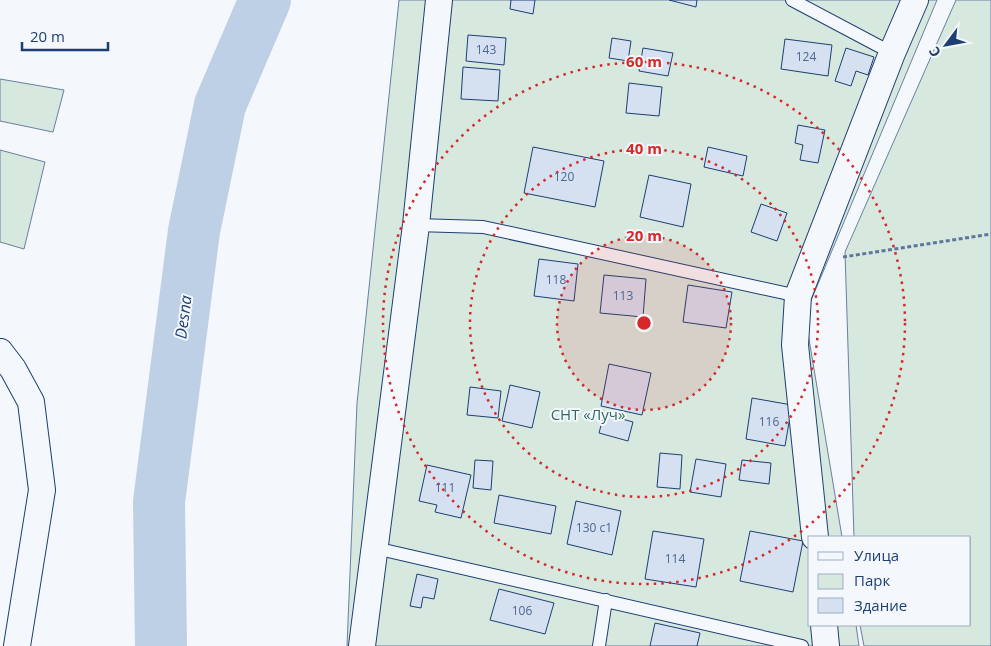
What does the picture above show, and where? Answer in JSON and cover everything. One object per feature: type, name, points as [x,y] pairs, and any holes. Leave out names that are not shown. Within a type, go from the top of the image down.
[{"type":"street","points":[[362,646],[416,225],[439,0]]},
{"type":"street","points":[[815,536],[795,345],[798,296],[892,52],[915,0]]},
{"type":"street","points":[[0,352],[13,369],[31,402],[42,490],[17,646]]},
{"type":"street","points":[[824,626],[826,646]]},
{"type":"lane","points":[[792,0],[892,52]]},
{"type":"lane","points":[[416,225],[483,227],[798,296]]},
{"type":"lane","points":[[375,548],[802,646]]},
{"type":"lane","points":[[599,646],[606,600]]},
{"type":"path","points":[[810,262],[991,234]]},
{"type":"green space","name":"СНТ «Луч»","points":[[399,0],[937,0],[805,315],[842,536],[808,536],[808,626],[856,626],[859,646],[347,646],[357,403]]},
{"type":"green space","points":[[956,0],[991,0],[991,646],[864,646],[860,626],[971,626],[971,536],[854,536],[845,252]]},
{"type":"green space","points":[[0,79],[64,90],[53,132],[0,121]]},
{"type":"green space","points":[[0,150],[45,162],[24,249],[0,242]]},
{"type":"building","points":[[511,0],[535,0],[533,14],[510,9]]},
{"type":"building","points":[[669,0],[697,0],[696,7]]},
{"type":"building","points":[[468,35],[506,38],[504,65],[466,61]]},
{"type":"building","points":[[612,38],[631,41],[628,61],[609,58]]},
{"type":"building","points":[[785,39],[832,45],[828,76],[781,69]]},
{"type":"building","points":[[643,48],[673,53],[668,76],[639,71]]},
{"type":"building","points":[[846,48],[874,57],[868,75],[856,71],[851,86],[835,81]]},
{"type":"building","points":[[463,67],[500,70],[498,101],[461,99]]},
{"type":"building","points":[[629,83],[662,87],[659,116],[626,113]]},
{"type":"building","points":[[798,125],[825,130],[818,163],[800,160],[803,145],[795,143]]},
{"type":"building","points":[[533,147],[604,161],[595,207],[524,193]]},
{"type":"building","points":[[708,147],[747,156],[743,176],[704,167]]},
{"type":"building","points":[[649,175],[691,184],[683,227],[640,217]]},
{"type":"building","points":[[761,204],[787,213],[777,241],[751,232]]},
{"type":"building","points":[[539,259],[578,264],[574,301],[534,296]]},
{"type":"building","points":[[604,275],[646,279],[643,317],[600,313]]},
{"type":"building","points":[[688,285],[732,292],[726,328],[683,322]]},
{"type":"building","points":[[609,364],[651,373],[642,415],[601,406]]},
{"type":"building","points":[[510,385],[540,392],[532,428],[502,421]]},
{"type":"building","points":[[470,387],[501,391],[498,418],[467,415]]},
{"type":"building","points":[[752,398],[792,405],[785,446],[746,439]]},
{"type":"building","points":[[604,414],[633,422],[628,441],[599,433]]},
{"type":"building","points":[[660,453],[682,455],[680,489],[657,487]]},
{"type":"building","points":[[696,459],[726,464],[721,497],[690,492]]},
{"type":"building","points":[[475,460],[493,461],[491,490],[473,488]]},
{"type":"building","points":[[742,460],[771,463],[769,484],[739,480]]},
{"type":"building","points":[[427,465],[471,475],[461,518],[435,512],[437,505],[419,501]]},
{"type":"building","points":[[499,495],[556,506],[551,534],[494,523]]},
{"type":"building","points":[[576,501],[621,511],[612,555],[567,544]]},
{"type":"building","points":[[653,531],[704,539],[696,587],[645,579]]},
{"type":"building","points":[[750,531],[803,541],[793,592],[740,581]]},
{"type":"building","points":[[417,574],[438,579],[434,599],[423,597],[421,608],[410,606]]},
{"type":"building","points":[[499,589],[554,603],[545,634],[490,620]]},
{"type":"building","points":[[655,623],[700,633],[697,646],[650,646]]},
{"type":"waterway","name":"Desna","points":[[161,646],[159,502],[194,231],[220,105],[265,0]]}]
